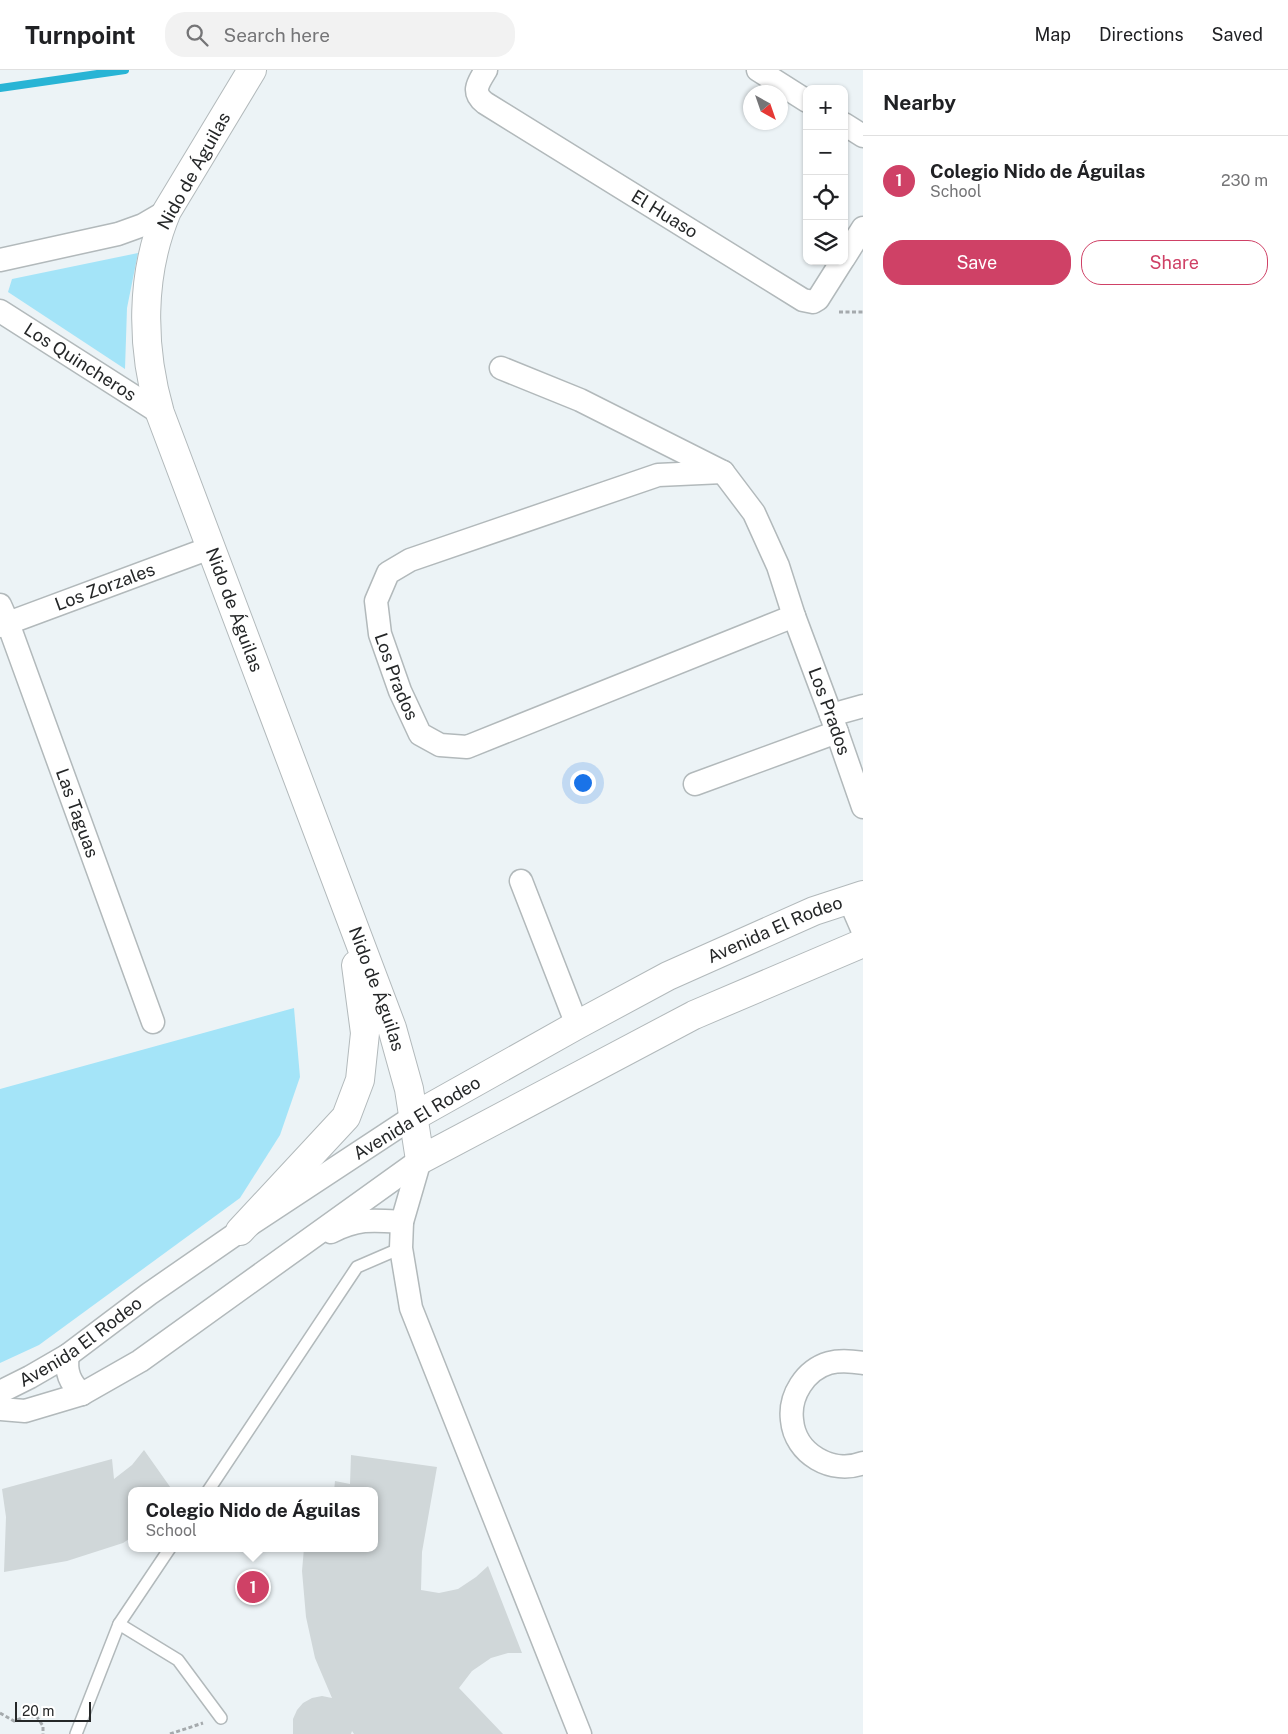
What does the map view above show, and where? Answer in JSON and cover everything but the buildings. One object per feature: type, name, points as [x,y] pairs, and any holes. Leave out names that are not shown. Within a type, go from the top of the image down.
[{"type":"street","name":"Nido de Águilas","points":[[252,70],[167,211],[153,251],[146,301],[149,363],[160,413],[399,1051],[409,1089],[420,1160]]},
{"type":"street","name":"El Huaso","points":[[486,70],[477,85],[476,92],[485,103],[803,300],[813,302],[818,299],[840,265]]},
{"type":"street","points":[[758,70],[803,98]]},
{"type":"street","points":[[848,127],[863,136]]},
{"type":"street","points":[[0,260],[118,234],[143,225],[167,211]]},
{"type":"street","name":"El Huaso","points":[[848,252],[863,228]]},
{"type":"street","name":"Los Quincheros","points":[[0,311],[160,413]]},
{"type":"street","name":"Los Prados","points":[[501,368],[580,400],[723,472],[754,513],[778,566],[794,616],[863,807]]},
{"type":"street","name":"Los Prados","points":[[723,472],[658,475],[410,560],[388,573],[376,601],[380,634],[400,691],[420,734],[440,745],[467,747],[794,616]]},
{"type":"street","name":"Los Zorzales","points":[[3,618],[210,548]]},
{"type":"street","name":"Las Taguas","points":[[3,618],[153,1022]]},
{"type":"street","points":[[695,784],[834,723],[863,706]]},
{"type":"street","points":[[521,881],[576,1025]]},
{"type":"street","points":[[856,897],[863,931]]},
{"type":"street","name":"Avenida El Rodeo","points":[[0,1392],[68,1355],[149,1294],[240,1231],[413,1117],[576,1025],[668,976],[814,911],[856,897]]},
{"type":"street","points":[[240,1231],[346,1117],[360,1080],[365,1033],[350,919]]},
{"type":"street","name":"Avenida El Rodeo","points":[[0,1409],[25,1411],[82,1394],[140,1361],[420,1160],[694,1015],[863,943]]},
{"type":"street","points":[[420,1160],[402,1222],[401,1248],[411,1308],[580,1734]]},
{"type":"street","points":[[292,1251],[347,1224],[370,1220],[402,1222]]},
{"type":"street","points":[[68,1355],[66,1363],[69,1378],[74,1387],[82,1394]]},
{"type":"street","points":[[863,1364],[846,1360],[828,1363],[812,1372],[800,1385],[796,1394],[793,1402],[792,1420],[797,1438],[807,1452],[822,1463],[839,1467],[856,1466],[863,1463]]},
{"type":"lane","points":[[211,1487],[357,1267],[401,1248]]},
{"type":"lane","points":[[76,1734],[119,1624],[167,1552]]},
{"type":"lane","points":[[119,1624],[178,1660],[221,1718]]},
{"type":"path","points":[[0,1713],[14,1721],[27,1716],[37,1717],[43,1726],[43,1734]]},
{"type":"path","points":[[170,1734],[221,1718]]},
{"type":"shaded area","points":[[138,253],[127,308],[125,369],[8,292],[12,279]]},
{"type":"shaded area","points":[[294,1008],[300,1077],[280,1135],[240,1198],[39,1345],[0,1363],[0,1089]]},
{"type":"waterway","points":[[0,88],[125,70]]},
{"type":"place","name":"Colegio Nido de Águilas","points":[[253,1587]]}]
